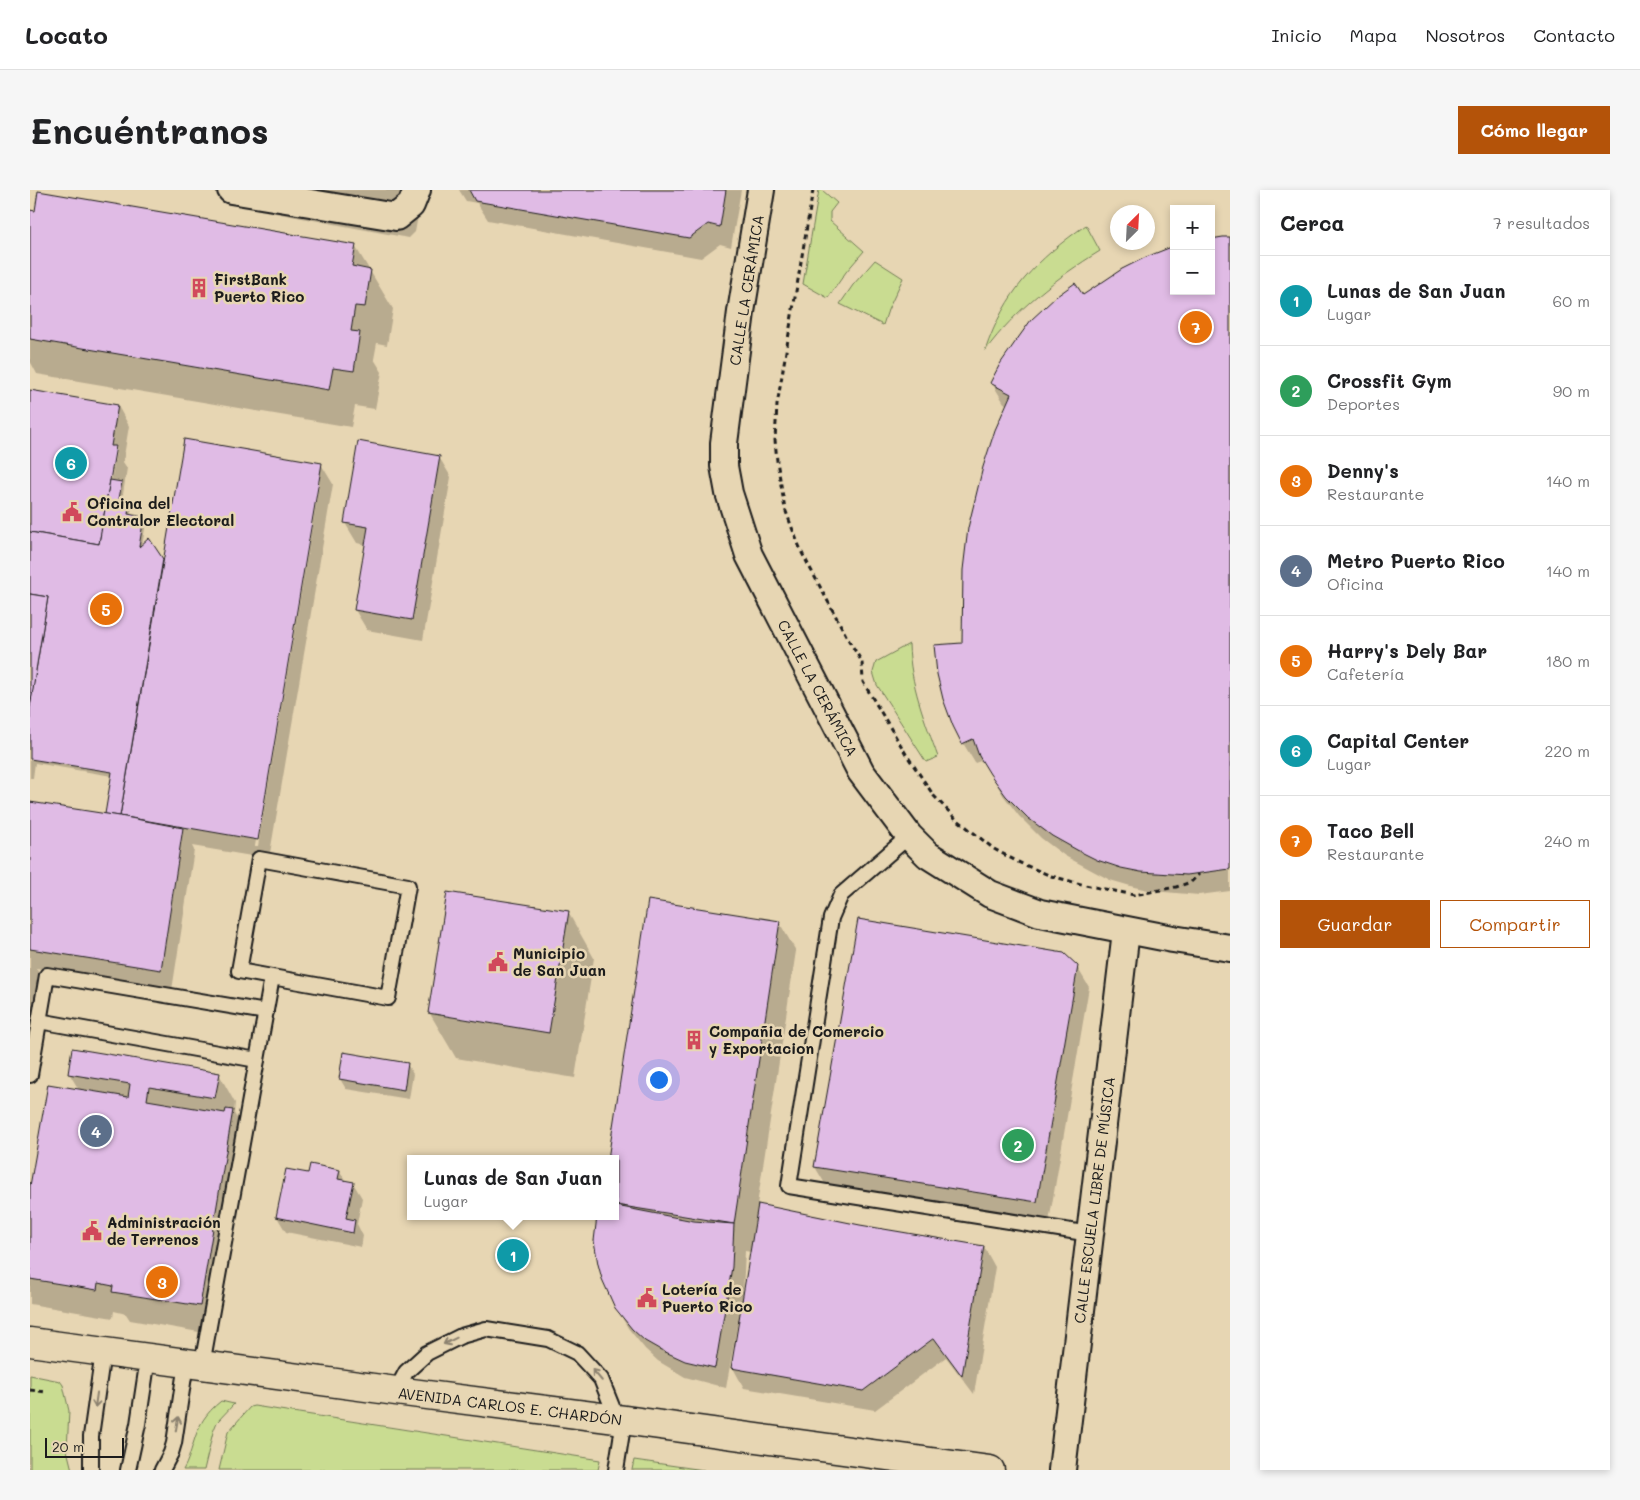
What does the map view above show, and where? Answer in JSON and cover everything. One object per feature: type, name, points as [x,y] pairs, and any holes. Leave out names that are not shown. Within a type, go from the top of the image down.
[{"type":"street","points":[[231,190],[396,217],[411,205],[417,190]]},
{"type":"street","name":"CALLE LA CERÁMICA","points":[[762,190],[741,312],[724,443],[724,466],[729,493],[749,555],[861,772],[909,836],[928,855],[990,894],[1040,913],[1230,948]]},
{"type":"street","name":"CALLE ESCUELA LIBRE DE MÚSICA","points":[[1062,1470],[1126,930]]},
{"type":"street","name":"AVENIDA CARLOS E. CHARDÓN","points":[[30,1342],[621,1419],[990,1470]]},
{"type":"lane","points":[[909,836],[841,895],[831,918],[789,1186],[1090,1234]]},
{"type":"lane","points":[[260,859],[408,886],[388,998],[272,977],[240,971],[260,859]]},
{"type":"lane","points":[[30,1074],[47,975],[266,1012]]},
{"type":"lane","points":[[162,1470],[171,1453],[194,1364],[257,1060],[272,977]]},
{"type":"lane","points":[[39,1021],[257,1060]]},
{"type":"lane","points":[[396,1391],[406,1372],[427,1353],[461,1336],[486,1329],[548,1339],[577,1353],[601,1379],[621,1419],[616,1470]]},
{"type":"lane","points":[[91,1470],[91,1436],[103,1352]]},
{"type":"lane","points":[[128,1470],[138,1424],[148,1358]]},
{"type":"path","points":[[812,190],[777,405],[774,440],[776,461],[785,509],[802,553],[862,662],[863,682],[906,754],[934,796],[975,835],[1002,854],[1051,876],[1134,895],[1176,887],[1191,882],[1200,874]]},
{"type":"path","points":[[30,1390],[46,1392]]},
{"type":"green space","points":[[819,190],[822,190],[837,203],[830,212],[830,221],[864,251],[846,272],[828,298],[803,284]]},
{"type":"green space","points":[[1086,225],[1100,251],[1052,283],[1023,308],[985,351],[1002,311],[1024,279],[1052,251]]},
{"type":"green space","points":[[875,260],[903,278],[883,325],[840,304],[853,285]]},
{"type":"green space","points":[[909,644],[915,688],[938,757],[926,762],[877,685],[873,672],[876,662]]},
{"type":"green space","points":[[30,1375],[60,1381],[63,1385],[69,1411],[67,1450],[72,1470],[30,1470]]},
{"type":"green space","points":[[221,1401],[234,1404],[217,1422],[204,1470],[183,1470],[200,1425],[211,1410]]},
{"type":"green space","points":[[254,1406],[600,1460],[598,1470],[219,1470],[228,1432],[250,1407]]},
{"type":"green space","points":[[634,1460],[704,1470],[632,1470]]},
{"type":"building","points":[[469,190],[726,190],[720,227],[708,224],[689,238],[475,201]]},
{"type":"building","name":"FirstBank Puerto Rico","points":[[38,191],[356,245],[352,266],[371,270],[365,307],[355,306],[351,331],[360,332],[354,371],[333,368],[329,390],[30,339],[30,210],[35,211]]},
{"type":"building","points":[[1230,237],[1230,869],[1187,875],[1141,872],[1097,860],[1052,836],[1028,818],[1006,796],[979,756],[973,739],[962,744],[953,726],[943,699],[937,674],[934,645],[962,643],[963,570],[968,528],[983,467],[995,430],[1011,394],[990,383],[1000,364],[1031,320],[1057,296],[1075,283],[1083,295],[1122,269],[1170,248],[1170,295],[1215,295],[1215,238]]},
{"type":"building","points":[[30,390],[118,405],[111,446],[116,446],[99,544],[30,532]]},
{"type":"building","points":[[184,439],[322,463],[258,840],[120,816]]},
{"type":"building","points":[[358,441],[440,456],[412,620],[354,610],[368,527],[344,523]]},
{"type":"building","points":[[110,480],[122,482],[119,499],[130,501],[128,514],[144,517],[139,547],[149,538],[163,559],[120,816],[105,814],[112,772],[30,759],[30,707],[48,597],[30,594],[30,532],[99,544]]},
{"type":"building","points":[[30,594],[48,597],[30,707]]},
{"type":"building","points":[[30,802],[183,828],[161,970],[30,949]]},
{"type":"building","name":"Municipio de San Juan","points":[[447,892],[569,911],[549,1033],[428,1013]]},
{"type":"building","name":"Compañia de Comercio y Exportacion","points":[[648,900],[780,921],[734,1224],[619,1205],[619,1155],[609,1155]]},
{"type":"building","points":[[858,919],[1064,953],[1078,966],[1037,1202],[814,1167]]},
{"type":"building","points":[[72,1048],[220,1073],[215,1098],[149,1087],[147,1100],[225,1113],[226,1109],[233,1110],[200,1306],[112,1292],[113,1286],[98,1283],[97,1290],[30,1279],[30,1186],[48,1084],[128,1097],[130,1084],[68,1074]]},
{"type":"building","points":[[343,1052],[408,1063],[404,1090],[339,1079]]},
{"type":"building","points":[[310,1164],[340,1170],[338,1179],[354,1182],[346,1218],[355,1220],[353,1233],[276,1217],[286,1169],[308,1173]]},
{"type":"building","points":[[758,1204],[860,1225],[984,1246],[962,1376],[934,1338],[863,1391],[731,1368]]},
{"type":"building","points":[[619,1207],[694,1221],[734,1224],[732,1267],[715,1368],[685,1361],[659,1349],[645,1341],[632,1329],[615,1308],[602,1279],[594,1241],[597,1220],[619,1220]]},
{"type":"place","name":"FirstBank Puerto Rico","points":[[199,288]]},
{"type":"place","name":"Taco Bell","points":[[1196,327]]},
{"type":"place","name":"Capital Center","points":[[71,463]]},
{"type":"place","name":"Oficina del Contralor Electoral","points":[[72,512]]},
{"type":"place","name":"Harry's Dely Bar","points":[[106,609]]},
{"type":"place","name":"Municipio de San Juan","points":[[498,962]]},
{"type":"place","name":"Compañia de Comercio y Exportacion","points":[[694,1040]]},
{"type":"place","name":"Metro Puerto Rico","points":[[96,1131]]},
{"type":"place","name":"Crossfit Gym","points":[[1018,1145]]},
{"type":"place","name":"Administración de Terrenos","points":[[92,1231]]},
{"type":"place","name":"Lunas de San Juan","points":[[513,1255]]},
{"type":"place","name":"Denny's","points":[[162,1282]]},
{"type":"place","name":"Lotería de Puerto Rico","points":[[647,1298]]}]
